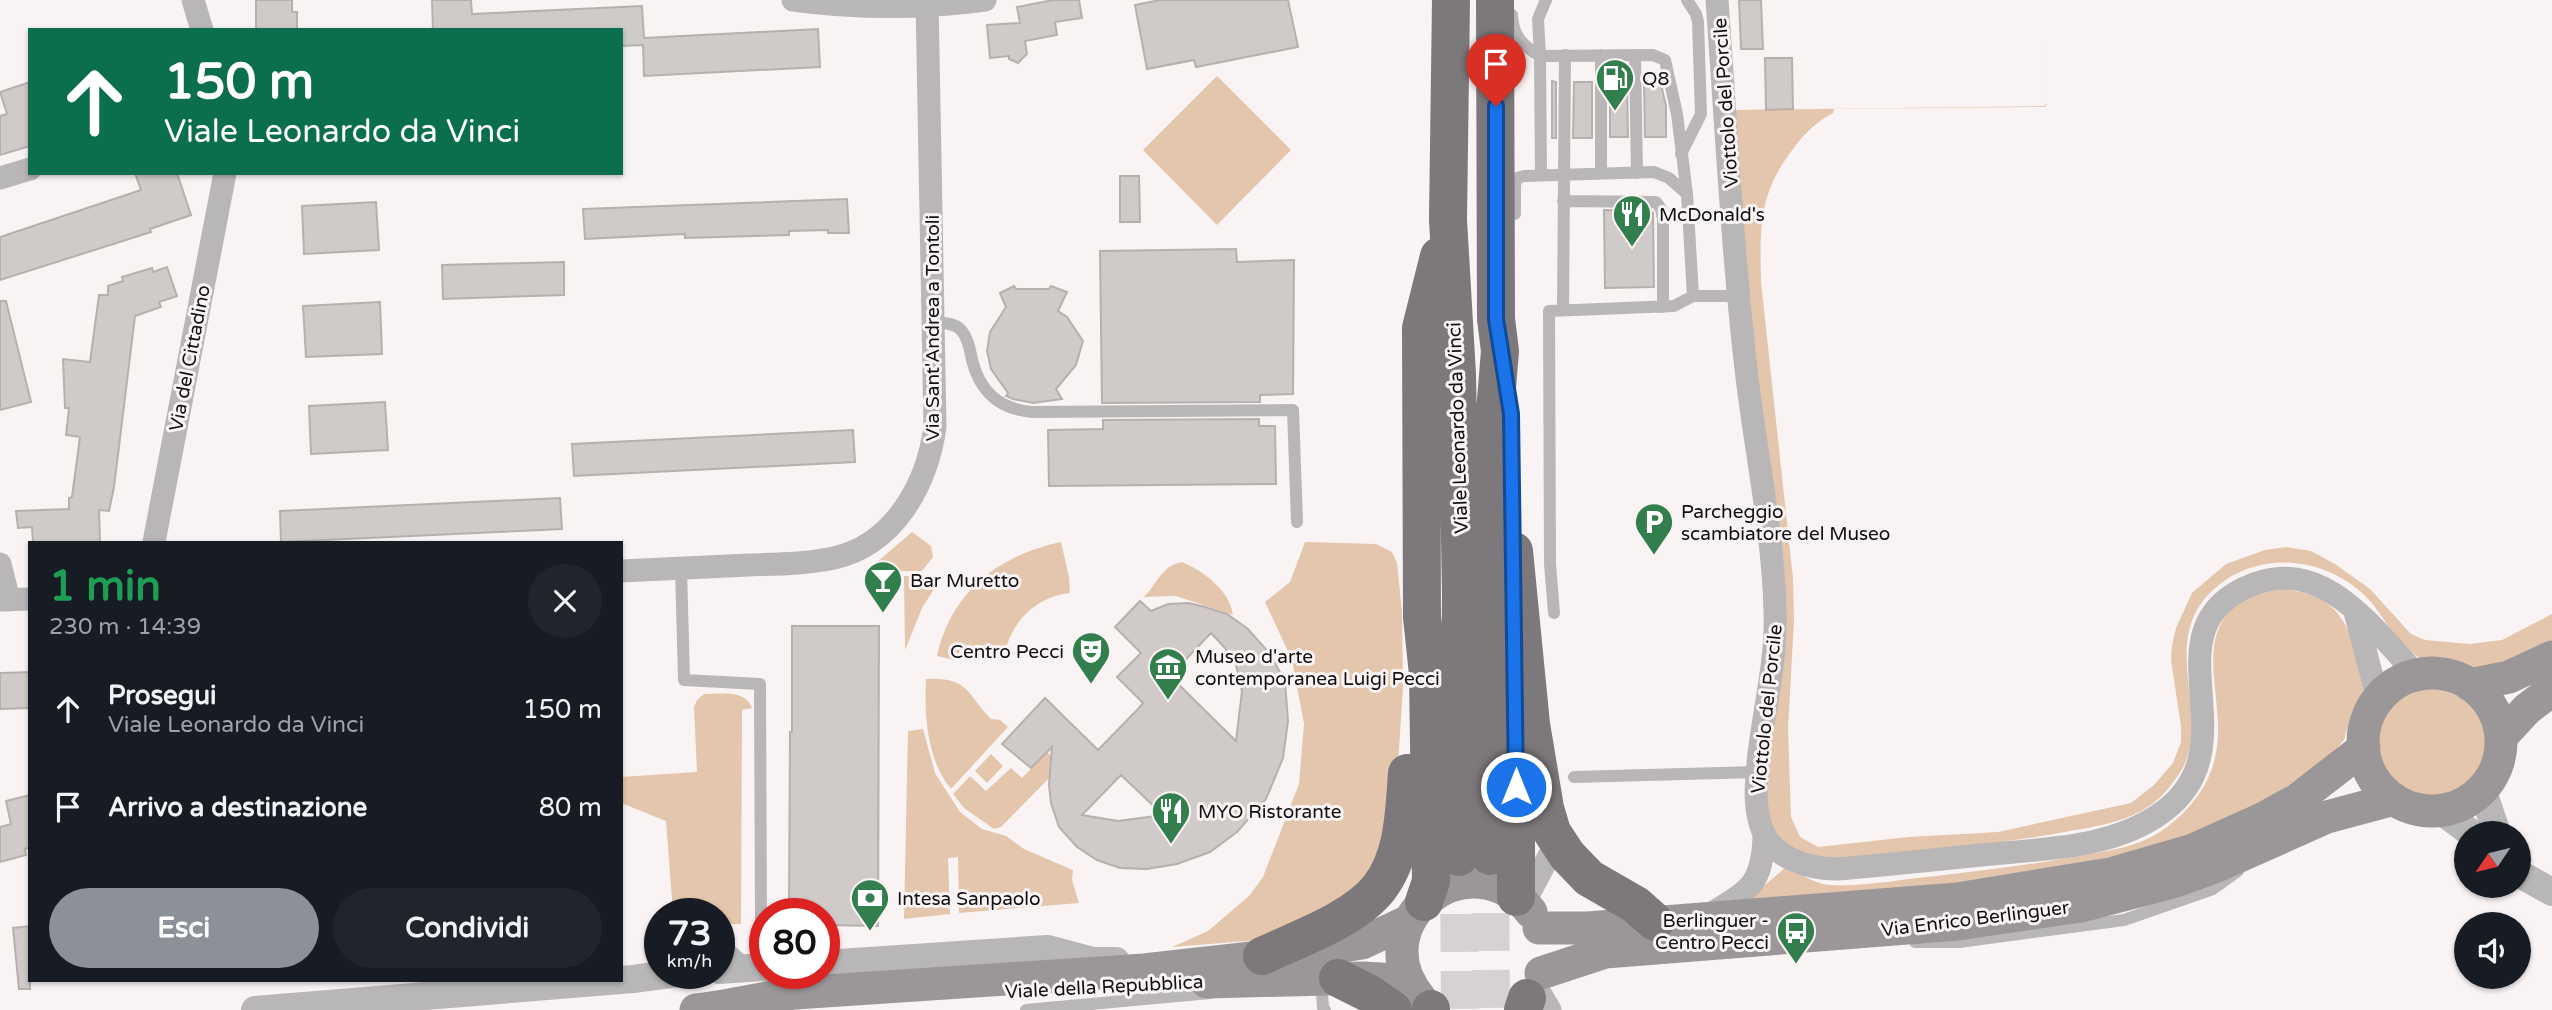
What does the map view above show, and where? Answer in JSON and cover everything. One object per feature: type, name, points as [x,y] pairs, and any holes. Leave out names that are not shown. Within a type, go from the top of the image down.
[{"type":"highway","name":"Viale Leonardo da Vinci","points":[[1451,0],[1448,220],[1457,374],[1460,525],[1475,856],[1501,322],[1495,0]]},
{"type":"highway","points":[[1417,911],[1431,881],[1428,674],[1423,622],[1421,328],[1448,220]]},
{"type":"highway","points":[[1501,322],[1511,414],[1527,909]]},
{"type":"highway","points":[[1514,551],[1531,724],[1548,821],[1557,841],[1589,878],[1636,905],[1655,922]]},
{"type":"highway","points":[[1248,957],[1357,907],[1371,897],[1389,872],[1404,821],[1412,697],[1423,622]]},
{"type":"highway","points":[[1328,989],[1370,994],[1419,1005]]},
{"type":"main road","points":[[2470,685],[2510,677],[2552,657]]},
{"type":"main road","points":[[2417,675],[2450,676],[2470,685],[2488,702],[2501,737],[2498,760],[2489,781],[2463,803],[2440,810],[2421,810],[2394,799],[2384,791],[2370,772],[2364,748],[2368,717],[2378,699],[2389,688],[2417,675]]},
{"type":"main road","points":[[2501,737],[2527,709],[2552,690]]},
{"type":"main road","name":"Via Enrico Berlinguer","points":[[1527,909],[1588,928],[1957,899],[2110,874],[2193,850],[2262,818],[2297,800],[2364,748]]},
{"type":"main road","name":"Via Enrico Berlinguer","points":[[1531,998],[1605,952],[1958,923],[2081,906],[2176,881],[2327,817],[2394,799]]},
{"type":"main road","name":"Viale della Repubblica","points":[[696,1010],[738,1005],[766,997],[796,993],[1144,970],[1348,946],[1362,943],[1417,911],[1448,886],[1475,881],[1496,886],[1527,909]]},
{"type":"main road","points":[[1527,909],[1544,951],[1531,998]]},
{"type":"main road","points":[[1417,911],[1401,946],[1402,959],[1419,1005]]},
{"type":"main road","name":"Viale della Repubblica","points":[[798,1010],[1026,988],[1328,989]]},
{"type":"street","points":[[192,0],[201,28]]},
{"type":"street","points":[[793,0],[832,5],[928,4],[985,0]]},
{"type":"street","name":"Viottolo del Porcile","points":[[1704,918],[1739,896],[1755,880],[1763,863],[1764,835],[1757,809],[1758,772],[1762,722],[1772,669],[1776,615],[1773,563],[1738,296],[1717,0]]},
{"type":"street","name":"Via Sant'Andrea a Tontoli","points":[[623,571],[799,563],[835,558],[852,552],[879,536],[894,523],[918,488],[932,452],[936,427],[928,4]]},
{"type":"street","points":[[0,178],[28,170]]},
{"type":"street","name":"Via del Cittadino","points":[[154,541],[225,175]]},
{"type":"street","points":[[0,564],[13,599]]},
{"type":"street","points":[[1764,835],[1784,855],[1795,861],[1823,869],[1838,869],[2048,848],[2119,834],[2164,811],[2184,790],[2197,769],[2204,742],[2199,649],[2207,622],[2222,601],[2239,589],[2259,582],[2293,577],[2328,589],[2354,609],[2417,675]]},
{"type":"street","points":[[2354,609],[2378,699]]},
{"type":"street","points":[[2482,789],[2493,821]]},
{"type":"street","points":[[2440,810],[2455,821]]},
{"type":"street","points":[[1527,909],[1557,841]]},
{"type":"street","points":[[2531,880],[2552,892]]},
{"type":"street","name":"Viale della Repubblica","points":[[840,963],[1048,950],[1093,961],[1248,957]]},
{"type":"street","points":[[623,979],[644,977]]},
{"type":"street","points":[[255,1010],[447,988],[571,982]]},
{"type":"lane","points":[[1512,0],[1513,28],[1518,38],[1539,56],[1635,55],[1665,60],[1687,194],[1693,296]]},
{"type":"lane","points":[[1541,174],[1538,19],[1546,0]]},
{"type":"lane","points":[[1681,154],[1701,114],[1702,80],[1698,22],[1687,0]]},
{"type":"lane","points":[[1563,310],[1565,55]]},
{"type":"lane","points":[[1601,55],[1601,173]]},
{"type":"lane","points":[[1635,55],[1637,173]]},
{"type":"lane","points":[[1515,224],[1517,178],[1541,174],[1654,172],[1669,178],[1687,194]]},
{"type":"lane","points":[[1563,201],[1656,202],[1663,219],[1663,307]]},
{"type":"lane","points":[[1554,613],[1550,564],[1549,312],[1663,307],[1674,306],[1693,296],[1738,296]]},
{"type":"lane","points":[[935,322],[952,325],[962,331],[982,385],[995,400],[1011,409],[1032,412],[1293,410],[1297,522]]},
{"type":"lane","points":[[681,568],[684,680],[760,684],[761,898]]},
{"type":"lane","points":[[1574,777],[1758,772]]},
{"type":"lane","points":[[1026,1006],[1226,991],[1328,989]]},
{"type":"shaded area","points":[[1217,76],[1291,150],[1217,225],[1143,150]]},
{"type":"shaded area","points":[[2047,103],[2045,107],[1834,109],[1833,113],[1811,129],[1793,149],[1773,181],[1767,197],[1761,228],[1761,282],[1793,578],[1794,621],[1788,729],[1791,817],[1800,837],[1818,847],[1908,837],[1998,832],[2131,803],[2154,785],[2173,763],[2181,742],[2171,660],[2172,645],[2176,628],[2192,593],[2226,564],[2265,550],[2286,547],[2311,551],[2335,564],[2370,589],[2411,634],[2425,640],[2470,644],[2502,640],[2552,614],[2552,645],[2496,666],[2472,668],[2425,659],[2408,650],[2371,602],[2340,577],[2303,564],[2264,564],[2227,579],[2203,600],[2191,624],[2187,649],[2192,726],[2189,751],[2175,780],[2147,808],[2106,824],[2031,838],[1896,854],[1821,861],[1809,859],[1786,844],[1767,813],[1761,428],[1731,110],[2044,106]]},
{"type":"shaded area","points":[[912,532],[931,546],[933,557],[922,571],[875,571],[876,563]]},
{"type":"shaded area","points":[[1061,542],[1070,593],[1046,600],[1026,613],[1012,632],[1004,656],[960,651],[954,660],[937,656],[954,613],[966,595],[981,580],[1017,556]]},
{"type":"shaded area","points":[[1305,542],[1376,544],[1392,552],[1397,563],[1402,612],[1403,688],[1393,841],[1373,885],[1285,938],[1172,947],[1208,931],[1249,896],[1263,877],[1299,784],[1304,724],[1292,660],[1265,602],[1290,582]]},
{"type":"shaded area","points":[[1182,562],[1215,583],[1227,598],[1233,615],[1176,596],[1144,597],[1164,571]]},
{"type":"shaded area","points":[[904,576],[941,578],[922,608],[905,650]]},
{"type":"shaded area","points":[[2276,589],[2299,592],[2331,606],[2349,632],[2365,688],[2352,711],[2344,740],[2318,771],[2182,842],[1992,882],[1747,900],[1785,868],[1824,884],[1869,884],[2005,868],[2098,853],[2150,838],[2192,803],[2208,779],[2213,765],[2218,733],[2213,653],[2222,621],[2234,607],[2251,596]]},
{"type":"shaded area","points":[[926,679],[959,684],[991,719],[1000,720],[1008,727],[951,789],[932,751],[926,707]]},
{"type":"shaded area","points":[[2431,689],[2452,693],[2469,705],[2481,722],[2485,743],[2481,764],[2469,781],[2452,793],[2431,797],[2410,793],[2393,781],[2381,764],[2377,743],[2381,722],[2393,705],[2410,693]]},
{"type":"shaded area","points":[[725,693],[744,698],[752,708],[742,710],[741,924],[735,924],[735,898],[672,898],[666,821],[623,804],[623,777],[697,772],[694,707],[704,694]]},
{"type":"shaded area","points":[[923,729],[935,773],[960,812],[982,829],[1006,836],[1024,849],[1073,870],[1072,880],[1079,903],[959,913],[958,857],[948,858],[950,914],[904,919],[908,731]]},
{"type":"shaded area","points":[[1047,752],[1061,766],[1001,827],[994,829],[964,808],[953,794],[970,776],[986,791],[1011,768],[1022,778]]},
{"type":"shaded area","points":[[991,754],[1003,766],[987,783],[975,771]]},
{"type":"building","points":[[256,0],[292,0],[292,12],[297,12],[297,28],[256,28]]},
{"type":"building","points":[[432,0],[471,0],[472,14],[642,6],[644,38],[818,29],[820,67],[644,76],[643,45],[623,46],[623,28],[433,28]]},
{"type":"building","points":[[1053,0],[1079,0],[1082,18],[1055,22],[1057,35],[1025,41],[1027,54],[1018,63],[1009,59],[1009,56],[990,58],[987,25],[1020,23],[1017,7]]},
{"type":"building","points":[[1160,0],[1288,0],[1298,47],[1196,67],[1194,60],[1147,69],[1135,5]]},
{"type":"building","points":[[1739,0],[1761,0],[1763,49],[1741,49]]},
{"type":"building","points":[[1765,58],[1792,58],[1793,109],[1766,110]]},
{"type":"building","points":[[1552,81],[1556,82],[1556,138],[1552,138]]},
{"type":"building","points":[[1574,82],[1592,82],[1592,138],[1573,138]]},
{"type":"building","points":[[28,83],[28,147],[0,155],[0,116],[7,114],[0,92]]},
{"type":"building","points":[[1610,83],[1627,83],[1628,137],[1610,137]]},
{"type":"building","points":[[1644,84],[1661,84],[1666,106],[1666,137],[1645,137]]},
{"type":"building","points":[[136,175],[178,175],[191,215],[150,229],[151,232],[0,280],[0,237],[141,190]]},
{"type":"building","points":[[1120,176],[1139,176],[1140,222],[1120,222]]},
{"type":"building","points":[[847,199],[849,233],[828,233],[828,230],[789,231],[789,235],[685,238],[685,234],[585,239],[583,209]]},
{"type":"building","points":[[376,202],[379,250],[304,254],[302,206]]},
{"type":"building","name":"McDonald's","points":[[1604,210],[1653,213],[1654,287],[1605,288]]},
{"type":"building","points":[[1236,249],[1237,262],[1294,260],[1293,394],[1260,395],[1260,402],[1102,403],[1100,251]]},
{"type":"building","points":[[564,262],[564,295],[443,299],[442,265]]},
{"type":"building","points":[[167,267],[177,296],[159,302],[161,307],[135,316],[114,487],[109,511],[99,510],[100,541],[33,541],[32,527],[18,528],[16,511],[69,509],[69,498],[72,497],[80,437],[66,435],[69,408],[65,408],[63,359],[90,362],[99,295],[108,295],[108,286],[123,281],[122,277],[152,268],[153,272]]},
{"type":"building","points":[[1014,286],[1016,289],[1049,289],[1051,286],[1067,292],[1058,311],[1067,317],[1083,341],[1076,365],[1056,389],[1062,399],[1033,403],[1013,399],[1006,396],[1008,393],[991,369],[987,351],[990,332],[1006,307],[1000,293]]},
{"type":"building","points":[[0,301],[6,301],[31,402],[0,410]]},
{"type":"building","points":[[380,302],[382,354],[306,357],[303,306]]},
{"type":"building","points":[[385,402],[388,450],[311,454],[309,406]]},
{"type":"building","points":[[1259,419],[1259,426],[1275,426],[1276,484],[1049,486],[1048,430],[1103,429],[1103,420]]},
{"type":"building","points":[[853,430],[855,462],[574,476],[572,444]]},
{"type":"building","points":[[560,498],[562,529],[281,541],[280,511]]},
{"type":"building","points":[[1140,601],[1151,611],[1168,604],[1189,603],[1227,614],[1248,629],[1271,655],[1285,682],[1288,721],[1283,758],[1266,799],[1237,832],[1210,852],[1177,864],[1147,869],[1120,868],[1097,860],[1077,847],[1059,827],[1051,803],[1049,785],[1052,747],[1031,768],[1002,744],[1045,698],[1098,750],[1138,709],[1143,703],[1117,677],[1141,653],[1115,627]],"holes":[[[1211,633],[1236,665],[1242,691],[1236,741],[1170,676]],[[1121,775],[1163,815],[1118,821],[1082,815]]]},
{"type":"building","points":[[792,626],[879,626],[878,926],[840,925],[840,898],[789,898]]},
{"type":"building","points":[[28,672],[28,708],[0,709],[0,673]]},
{"type":"building","points":[[28,796],[28,848],[25,849],[26,855],[0,862],[0,827],[11,824],[6,801]]},
{"type":"building","points":[[28,926],[30,989],[19,989],[13,928]]},
{"type":"tunnel","points":[[1490,856],[1491,1010]]},
{"type":"tunnel","points":[[1459,857],[1460,1010]]},
{"type":"place","name":"Q8","points":[[1615,112]]},
{"type":"place","name":"McDonald's","points":[[1632,248]]},
{"type":"place","name":"Parcheggio scambiatore del Museo","points":[[1654,556]]},
{"type":"place","name":"Bar Muretto","points":[[883,614]]},
{"type":"place","name":"Centro Pecci","points":[[1091,685]]},
{"type":"place","name":"Museo d'arte contemporanea Luigi Pecci","points":[[1168,701]]},
{"type":"place","name":"MYO Ristorante","points":[[1171,845]]},
{"type":"place","name":"Intesa Sanpaolo","points":[[870,932]]},
{"type":"place","name":"Berlinguer - Centro Pecci","points":[[1796,965]]},
{"type":"route","points":[[1496,106],[1496,319],[1511,414],[1516,787]]}]
